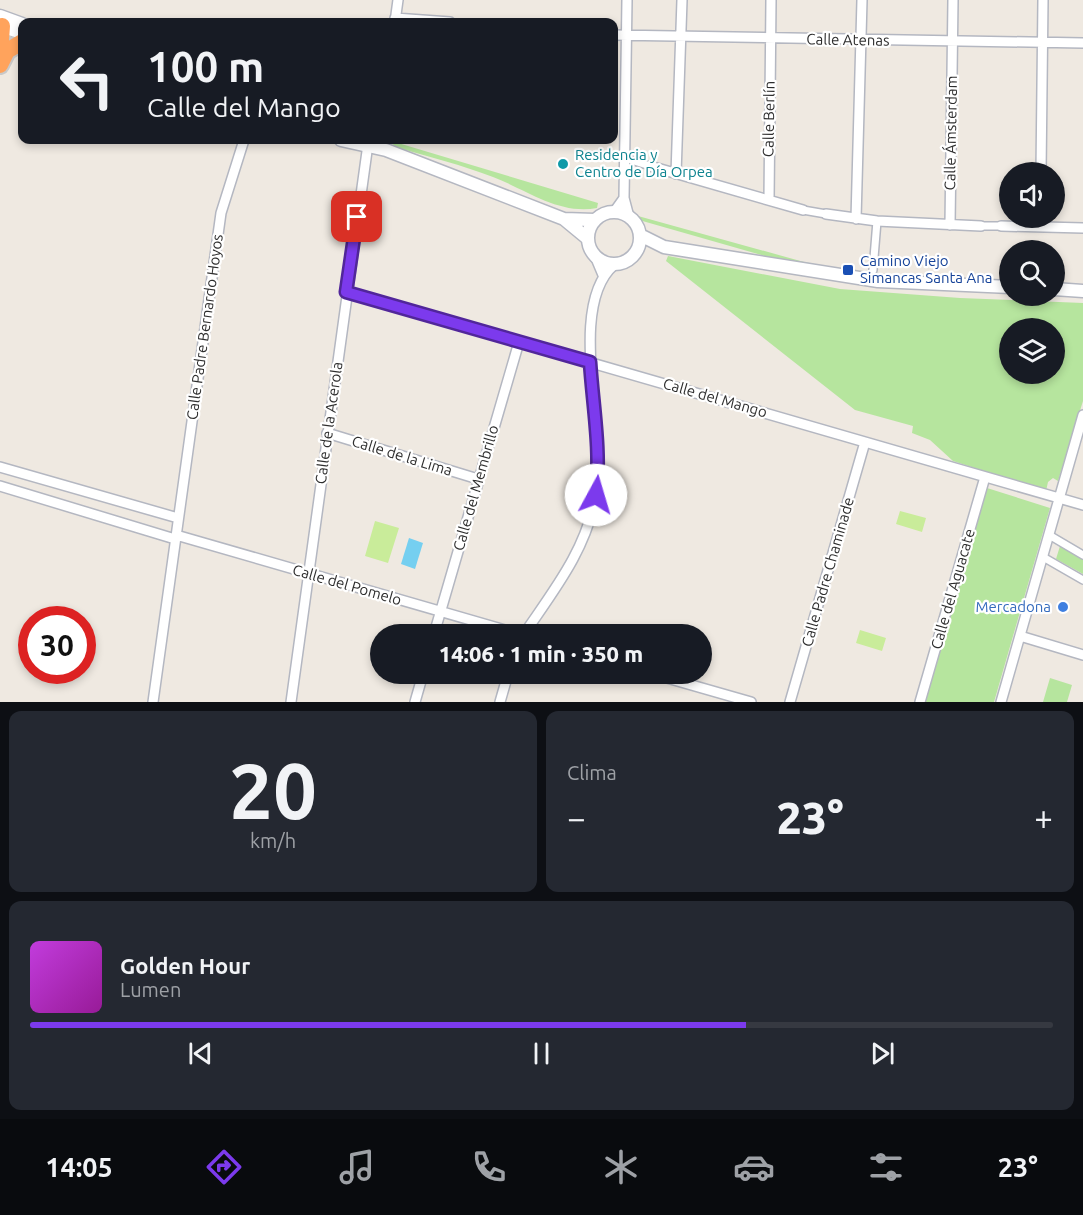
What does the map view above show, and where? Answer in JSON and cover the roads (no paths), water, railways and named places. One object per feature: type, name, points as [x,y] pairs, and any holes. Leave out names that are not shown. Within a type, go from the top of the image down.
[{"type":"highway","points":[[0,24],[0,54]]},
{"type":"highway","points":[[0,65],[7,51],[18,44]]},
{"type":"main road","points":[[0,24],[18,24]]},
{"type":"main road","points":[[0,24],[18,27]]},
{"type":"main road","points":[[0,24],[18,31]]},
{"type":"main road","points":[[385,145],[564,219],[587,238],[595,256],[602,262],[614,265],[626,262],[635,253],[640,235]]},
{"type":"main road","points":[[564,219],[595,220],[614,212],[629,217],[640,235],[664,247],[878,282],[999,287]]},
{"type":"main road","points":[[587,238],[595,220]]},
{"type":"main road","points":[[635,253],[664,247]]},
{"type":"main road","points":[[1065,290],[1083,291]]},
{"type":"street","points":[[395,18],[398,0]]},
{"type":"street","points":[[627,0],[624,198],[629,217]]},
{"type":"street","points":[[675,174],[682,0]]},
{"type":"street","name":"Calle Berlín","points":[[768,200],[771,0]]},
{"type":"street","points":[[856,219],[862,0]]},
{"type":"street","name":"Calle Ámsterdam","points":[[950,225],[953,0]]},
{"type":"street","points":[[1041,162],[1043,0]]},
{"type":"street","name":"Calle Atenas","points":[[618,35],[1083,43]]},
{"type":"street","name":"Calle Padre Bernardo Hoyos","points":[[153,702],[221,213],[243,144]]},
{"type":"street","name":"Calle de la Acerola","points":[[294,701],[365,144]]},
{"type":"street","points":[[631,160],[807,211],[877,221],[998,226]]},
{"type":"street","points":[[614,212],[624,198]]},
{"type":"street","points":[[873,270],[877,221]]},
{"type":"street","points":[[1065,228],[1083,228]]},
{"type":"street","points":[[595,256],[603,275]]},
{"type":"street","points":[[531,624],[569,569],[588,526],[596,495],[600,465],[599,434],[590,362],[595,304],[603,275],[614,265]]},
{"type":"street","name":"Calle del Mango","points":[[346,292],[1083,505]]},
{"type":"street","name":"Calle del Membrillo","points":[[437,624],[519,342]]},
{"type":"street","points":[[1001,702],[1083,415]]},
{"type":"street","name":"Calle de la Lima","points":[[327,433],[478,479]]},
{"type":"street","name":"Calle Padre Chaminade","points":[[790,702],[865,442]]},
{"type":"street","points":[[0,467],[178,518]]},
{"type":"street","name":"Calle del Aguacate","points":[[920,702],[985,477]]},
{"type":"street","points":[[0,486],[176,537]]},
{"type":"street","points":[[1048,535],[1083,555]]},
{"type":"street","name":"Calle del Pomelo","points":[[176,537],[484,624]]},
{"type":"street","points":[[1043,557],[1083,580]]},
{"type":"street","points":[[1020,636],[1083,655]]},
{"type":"street","points":[[415,702],[420,684]]},
{"type":"street","points":[[500,702],[505,684]]},
{"type":"street","points":[[688,684],[751,702]]},
{"type":"water","points":[[409,538],[423,543],[415,569],[401,564]]},
{"type":"place","name":"Residencia y Centro de Día Orpea","points":[[563,164]]},
{"type":"place","name":"Camino Viejo Simancas Santa Ana","points":[[848,270]]},
{"type":"place","name":"Mercadona","points":[[1063,607]]}]
